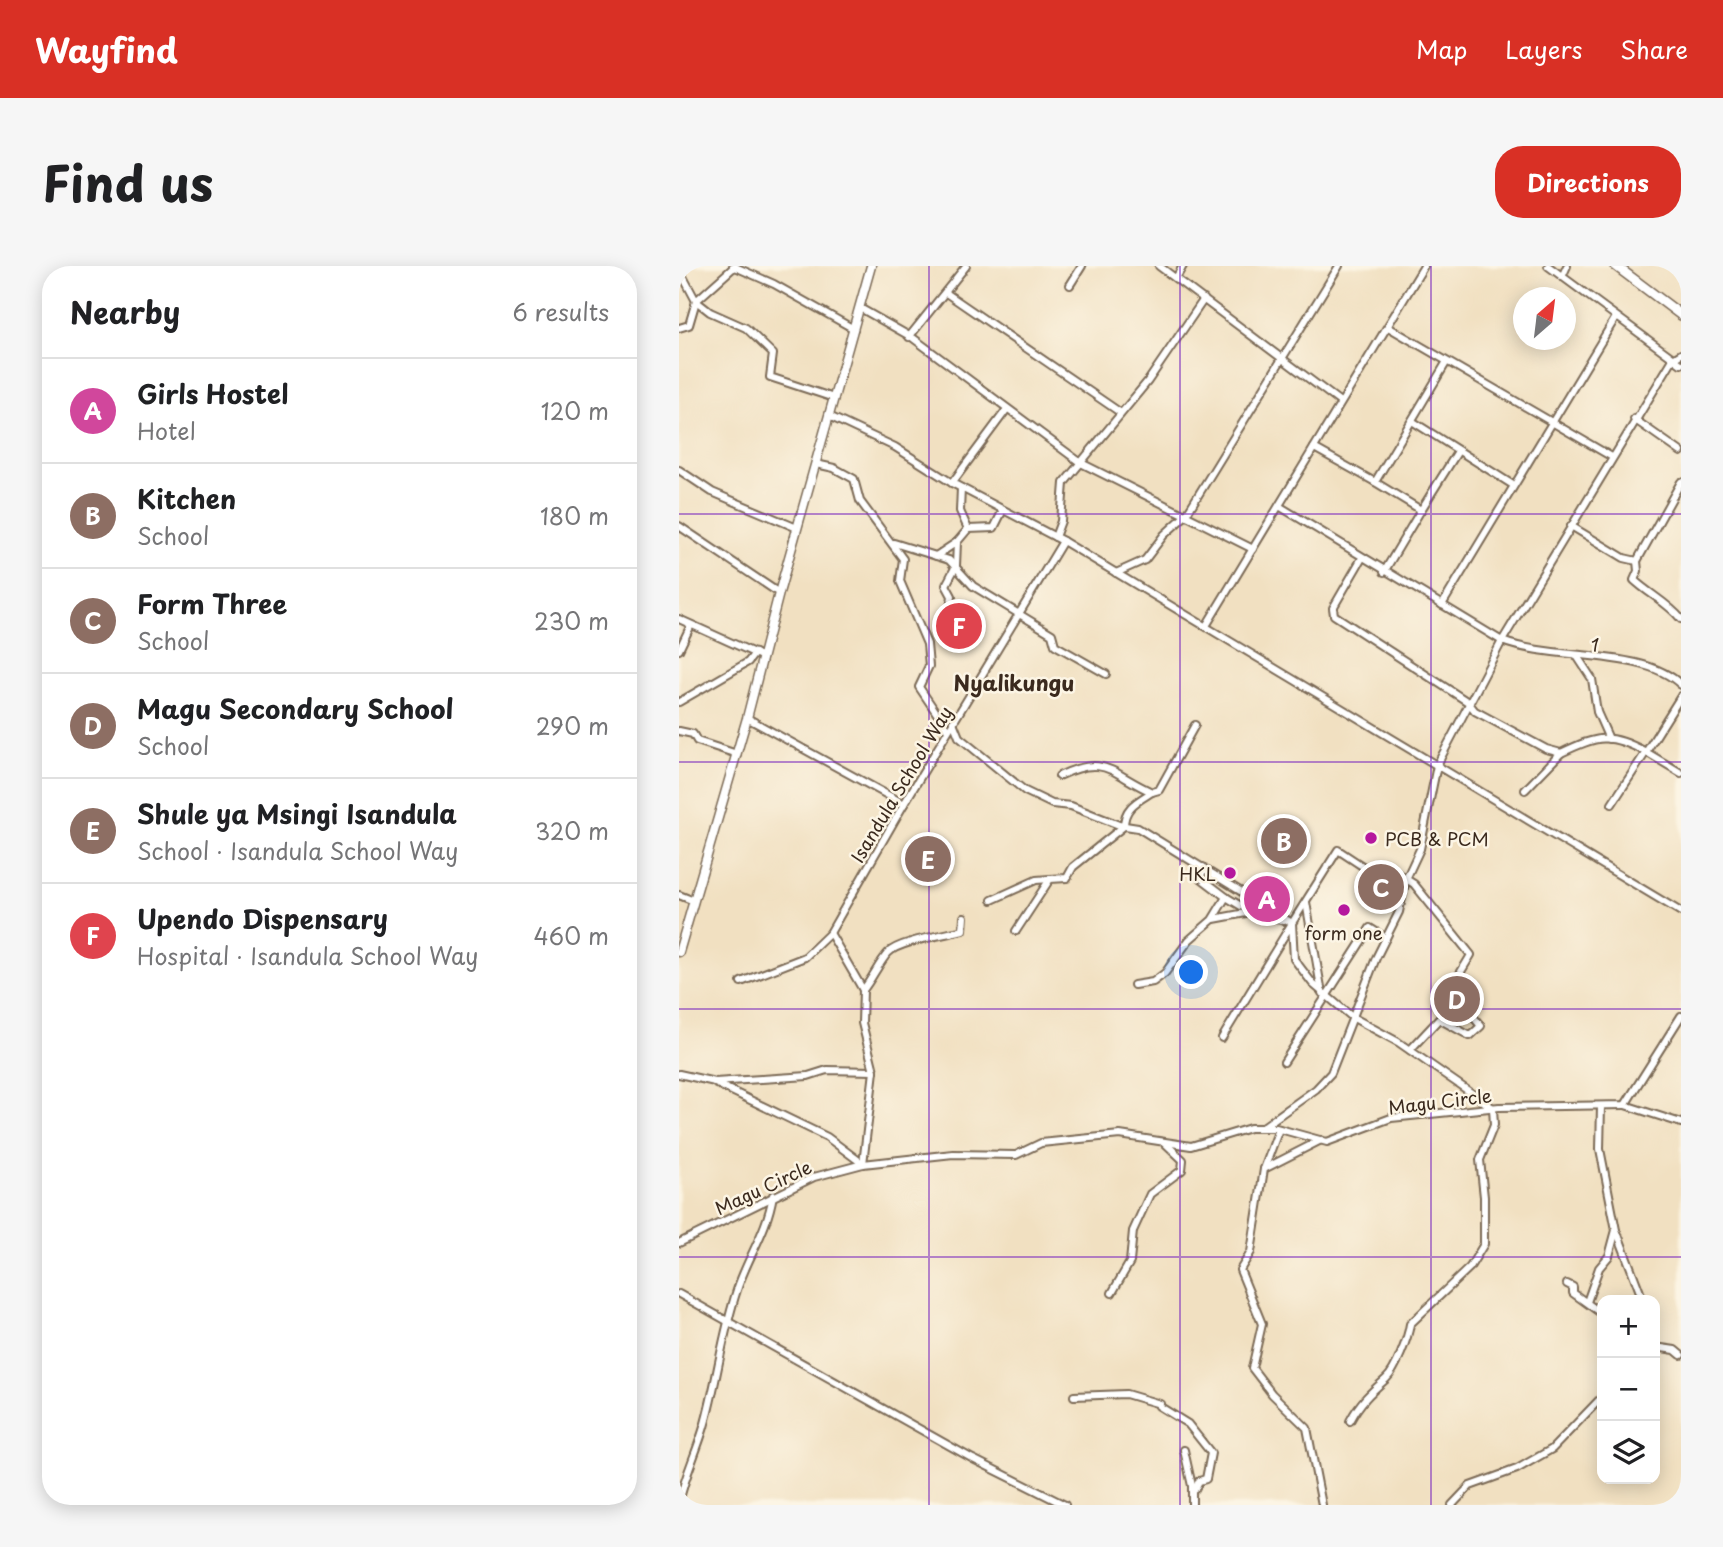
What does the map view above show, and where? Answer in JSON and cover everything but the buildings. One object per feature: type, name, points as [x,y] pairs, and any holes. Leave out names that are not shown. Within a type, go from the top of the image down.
[{"type":"highway","points":[[1616,266],[1681,315]]},
{"type":"main road","points":[[679,951],[747,718],[759,655],[871,266]]},
{"type":"street","points":[[909,337],[966,266]]},
{"type":"street","points":[[1070,285],[1082,266]]},
{"type":"street","points":[[1159,266],[1284,357],[1340,402]]},
{"type":"street","points":[[1175,278],[1183,266]]},
{"type":"street","points":[[1117,573],[1145,561],[1164,535],[1186,515],[1339,266]]},
{"type":"street","points":[[1206,625],[1424,266]]},
{"type":"street","points":[[1548,266],[1681,364]]},
{"type":"street","points":[[1562,277],[1567,266]]},
{"type":"street","points":[[679,328],[689,325],[696,301],[734,267],[774,284],[854,330]]},
{"type":"street","points":[[679,269],[696,301],[710,312],[746,328],[773,354],[770,377],[834,398]]},
{"type":"street","points":[[679,280],[688,285]]},
{"type":"street","points":[[946,293],[1121,413]]},
{"type":"street","points":[[1055,537],[1061,521],[1064,483],[1148,381],[1204,299]]},
{"type":"street","points":[[860,308],[909,337],[1081,463],[1253,549]]},
{"type":"street","points":[[1443,605],[1616,317]]},
{"type":"street","points":[[1388,327],[1612,457]]},
{"type":"street","points":[[1262,1128],[1317,1090],[1331,1073],[1352,1017],[1398,912],[1406,879],[1420,849],[1437,765],[1502,641],[1634,419],[1673,359],[1681,354]]},
{"type":"street","points":[[1374,482],[1446,363]]},
{"type":"street","points":[[952,483],[1007,409]]},
{"type":"street","points":[[829,416],[895,447],[952,483],[1117,573],[1681,912]]},
{"type":"street","points":[[1634,419],[1681,453]]},
{"type":"street","points":[[1412,421],[1513,485]]},
{"type":"street","points":[[1314,448],[1421,510]]},
{"type":"street","points":[[1384,572],[1458,450]]},
{"type":"street","points":[[815,464],[834,468],[853,478],[860,501],[903,559],[900,581],[927,644],[929,666],[919,687],[948,730]]},
{"type":"street","points":[[679,470],[712,492],[797,528]]},
{"type":"street","points":[[1681,482],[1637,561],[1639,571],[1634,580],[1672,607],[1681,619]]},
{"type":"street","points":[[961,488],[960,511],[968,529]]},
{"type":"street","name":"1","points":[[1279,506],[1502,641],[1532,651],[1652,666],[1681,684]]},
{"type":"street","points":[[936,556],[957,542],[968,529],[994,528],[1003,510]]},
{"type":"street","points":[[679,526],[779,593]]},
{"type":"street","points":[[1571,526],[1624,558],[1637,561]]},
{"type":"street","name":"Isandula School Way","points":[[741,982],[805,957],[830,933],[1062,541]]},
{"type":"street","points":[[892,542],[950,560],[973,586],[1020,612],[1052,634],[1055,645],[1106,674]]},
{"type":"street","points":[[950,609],[952,596],[947,585],[956,566],[957,542]]},
{"type":"street","points":[[1362,558],[1333,608],[1334,615],[1468,702],[1475,711],[1546,749],[1561,753]]},
{"type":"street","points":[[679,619],[759,655]]},
{"type":"street","points":[[679,650],[691,625]]},
{"type":"street","points":[[679,702],[759,655]]},
{"type":"street","points":[[1577,656],[1593,679],[1597,712],[1609,739]]},
{"type":"street","points":[[1612,804],[1681,696]]},
{"type":"street","points":[[747,718],[904,804]]},
{"type":"street","points":[[953,722],[959,737],[1025,792],[1052,804],[1071,806],[1138,828],[1292,923]]},
{"type":"street","points":[[1125,825],[1124,817],[1130,806],[1164,783],[1195,726]]},
{"type":"street","points":[[679,731],[693,734],[697,741],[737,754]]},
{"type":"street","points":[[1525,790],[1561,753],[1590,740],[1620,738],[1681,773]]},
{"type":"street","points":[[1059,776],[1092,764],[1108,767],[1152,792]]},
{"type":"street","points":[[992,900],[1035,880],[1067,878],[1073,867],[1125,825]]},
{"type":"street","points":[[1222,1038],[1338,850],[1391,885],[1398,874],[1414,884],[1471,955],[1453,985],[1455,995],[1481,1026],[1470,1036],[1439,1019],[1410,1051]]},
{"type":"street","points":[[1203,867],[1201,878],[1226,897],[1251,912],[1292,923]]},
{"type":"street","points":[[1016,931],[1049,879]]},
{"type":"street","points":[[679,895],[694,901]]},
{"type":"street","points":[[1134,985],[1153,982],[1165,973],[1189,940],[1212,920],[1226,897]]},
{"type":"street","points":[[1305,902],[1324,995]]},
{"type":"street","points":[[1212,920],[1251,912]]},
{"type":"street","points":[[863,990],[879,970],[885,955],[895,946],[963,930],[964,917]]},
{"type":"street","points":[[1292,923],[1294,959],[1324,995],[1352,1017],[1410,1051],[1493,1108],[1494,1125],[1480,1160],[1485,1197],[1484,1244],[1470,1267],[1410,1324],[1408,1342],[1398,1355],[1388,1377],[1360,1401],[1350,1421]]},
{"type":"street","points":[[1284,1062],[1324,995],[1370,928],[1386,938]]},
{"type":"street","points":[[830,933],[863,990],[862,1023],[874,1071],[863,1164]]},
{"type":"street","points":[[1681,1016],[1625,1105],[1681,1123]]},
{"type":"street","points":[[715,1082],[808,1076],[827,1070],[874,1071]]},
{"type":"street","points":[[679,1074],[715,1082],[827,1136],[863,1164]]},
{"type":"street","name":"Magu Circle","points":[[679,1243],[814,1177],[863,1164],[953,1154],[1016,1155],[1041,1143],[1120,1135],[1191,1146],[1250,1128],[1279,1129],[1327,1142],[1391,1118],[1493,1108],[1625,1105]]},
{"type":"street","points":[[1601,1106],[1600,1149],[1616,1230],[1641,1295]]},
{"type":"street","points":[[1279,1129],[1264,1169],[1251,1252],[1240,1270],[1262,1324],[1252,1368],[1272,1394],[1307,1428],[1322,1505]]},
{"type":"street","points":[[1264,1169],[1321,1140]]},
{"type":"street","points":[[1112,1293],[1130,1262],[1133,1231],[1150,1194],[1182,1170],[1183,1160],[1164,1142]]},
{"type":"street","points":[[679,1503],[682,1481],[703,1430],[722,1340],[730,1322],[736,1292],[750,1255],[767,1226],[773,1195]]},
{"type":"street","points":[[1587,1302],[1599,1268],[1609,1256],[1616,1230]]},
{"type":"street","points":[[1567,1284],[1597,1310]]},
{"type":"street","points":[[679,1294],[976,1461],[1065,1505]]},
{"type":"street","points":[[1660,1348],[1679,1351]]},
{"type":"street","points":[[1074,1396],[1126,1394],[1159,1405],[1188,1424],[1211,1453],[1206,1479],[1199,1481],[1195,1489],[1192,1486]]},
{"type":"street","points":[[1452,1505],[1470,1486],[1517,1469],[1552,1449],[1597,1402]]},
{"type":"street","points":[[1184,1450],[1192,1486],[1192,1505]]},
{"type":"place","name":"Upendo Dispensary","points":[[959,626]]},
{"type":"place","name":"PCB & PCM","points":[[1371,838]]},
{"type":"place","name":"Kitchen","points":[[1284,841]]},
{"type":"place","name":"Shule ya Msingi Isandula","points":[[928,859]]},
{"type":"place","name":"HKL","points":[[1230,873]]},
{"type":"place","name":"Form Three","points":[[1381,887]]},
{"type":"place","name":"Girls Hostel","points":[[1267,899]]},
{"type":"place","name":"form one","points":[[1344,910]]},
{"type":"place","name":"Magu Secondary School","points":[[1457,999]]},
{"type":"district","name":"Nyalikungu","points":[[1014,682]]}]
